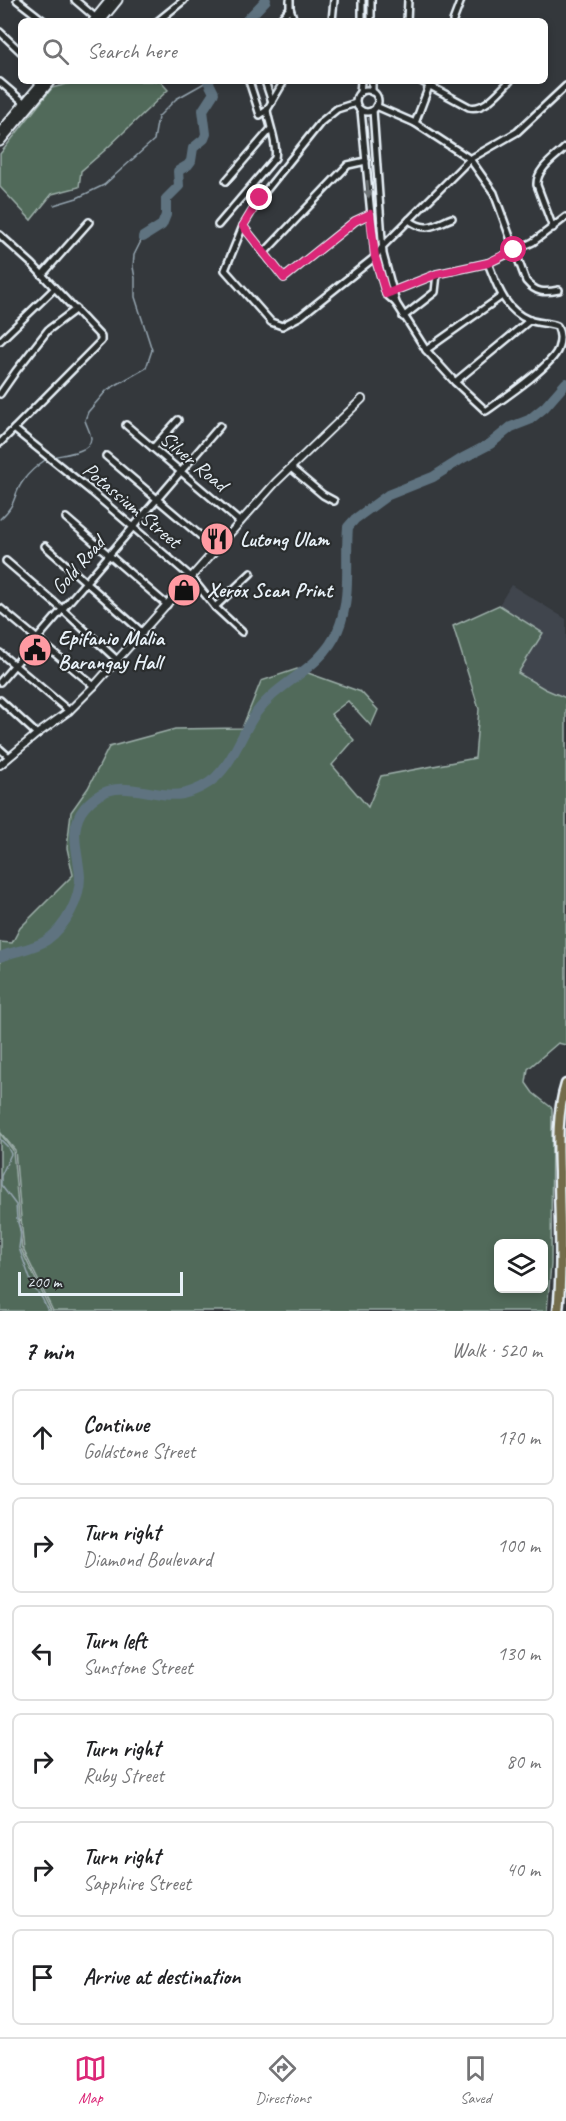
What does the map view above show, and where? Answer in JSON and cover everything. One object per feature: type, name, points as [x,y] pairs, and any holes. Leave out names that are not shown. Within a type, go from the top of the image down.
[{"type":"highway","points":[[558,1311],[560,1264],[558,1138],[566,1084]]},
{"type":"main road","points":[[98,18],[110,0]]},
{"type":"main road","points":[[99,18],[118,0]]},
{"type":"main road","points":[[0,142],[41,84]]},
{"type":"main road","points":[[0,132],[48,84]]},
{"type":"street","points":[[17,0],[40,18]]},
{"type":"street","points":[[75,0],[95,18]]},
{"type":"street","points":[[162,18],[184,0]]},
{"type":"street","points":[[290,0],[293,18]]},
{"type":"street","points":[[332,18],[334,0]]},
{"type":"street","points":[[362,0],[362,18]]},
{"type":"street","points":[[371,0],[371,18]]},
{"type":"street","points":[[454,18],[461,0]]},
{"type":"street","points":[[407,18],[410,1]]},
{"type":"street","points":[[282,18],[290,8]]},
{"type":"street","points":[[0,32],[18,49]]},
{"type":"street","points":[[0,82],[26,104]]},
{"type":"street","points":[[250,84],[260,115],[267,110],[280,84]]},
{"type":"street","points":[[266,84],[272,102]]},
{"type":"street","points":[[361,84],[356,103],[361,110],[375,257],[386,294],[396,303],[426,350],[486,411],[533,377],[558,351],[561,334],[557,326],[530,320],[513,310],[502,296],[488,263]]},
{"type":"street","points":[[372,84],[372,92]]},
{"type":"street","points":[[415,123],[430,84]]},
{"type":"street","points":[[432,84],[477,109],[507,84]]},
{"type":"street","points":[[356,103],[337,109],[321,122],[260,198],[243,226],[225,270],[271,322],[282,326],[301,316],[375,257],[383,246],[470,159],[517,132],[566,86]]},
{"type":"street","points":[[360,93],[372,92],[376,96],[383,246],[396,303]]},
{"type":"street","points":[[361,110],[367,112],[375,108],[415,123],[470,159],[494,193],[526,281],[532,289],[543,293],[559,290]]},
{"type":"street","points":[[218,225],[275,158],[276,146],[270,130],[267,110]]},
{"type":"street","points":[[226,181],[270,130]]},
{"type":"street","points":[[553,228],[537,178],[540,172],[566,147]]},
{"type":"street","points":[[264,253],[348,165],[366,161]]},
{"type":"street","points":[[243,226],[284,278],[355,221],[370,214]]},
{"type":"street","points":[[386,294],[437,274],[488,263],[533,242],[566,217]]},
{"type":"street","points":[[409,220],[424,228],[452,219]]},
{"type":"street","points":[[42,274],[89,222]]},
{"type":"street","points":[[0,235],[76,309],[99,334],[100,341],[0,442]]},
{"type":"street","points":[[404,317],[435,291],[437,274]]},
{"type":"street","points":[[0,341],[54,289]]},
{"type":"street","points":[[426,350],[502,296]]},
{"type":"street","points":[[0,394],[48,330],[76,309]]},
{"type":"street","points":[[455,382],[530,320]]},
{"type":"street","points":[[0,765],[69,711],[94,686],[240,522],[291,468],[362,399]]},
{"type":"street","points":[[153,448],[178,420]]},
{"type":"street","name":"Silver Road","points":[[126,425],[240,522]]},
{"type":"street","name":"Gold Road","points":[[0,682],[220,426]]},
{"type":"street","name":"Potassium Street","points":[[14,429],[191,577],[216,607],[242,632]]},
{"type":"street","points":[[106,456],[216,549]]},
{"type":"street","points":[[291,468],[322,495],[334,501]]},
{"type":"street","points":[[66,518],[167,605]]},
{"type":"street","points":[[45,546],[143,633]]},
{"type":"street","points":[[6,561],[117,660]]},
{"type":"street","points":[[216,607],[251,573]]},
{"type":"street","points":[[0,608],[94,686]]},
{"type":"street","points":[[0,653],[69,711]]},
{"type":"street","points":[[0,700],[37,734]]},
{"type":"street","points":[[0,749],[9,757]]},
{"type":"shaded area","points":[[511,585],[566,619],[566,698],[517,673],[543,633],[499,605]]},
{"type":"green space","points":[[67,84],[163,84],[168,90],[81,171],[79,187],[52,194],[31,220],[0,187],[0,154],[52,88]]},
{"type":"green space","points":[[499,605],[543,633],[518,673],[566,698],[566,1045],[558,1043],[528,1069],[526,1083],[533,1093],[552,1108],[551,1264],[547,1311],[53,1311],[24,1251],[15,1150],[0,1132],[0,942],[12,943],[20,928],[73,875],[67,848],[71,812],[88,788],[109,747],[175,729],[242,728],[261,681],[297,669],[361,692],[378,710],[371,726],[348,701],[331,714],[354,740],[332,765],[368,807],[381,776],[475,758],[479,709],[453,626]]},
{"type":"green space","points":[[0,1133],[13,1150],[22,1251],[51,1311],[0,1311]]},
{"type":"waterway","points":[[249,18],[266,0]]},
{"type":"waterway","points":[[54,205],[77,198],[104,185],[154,140],[158,117],[176,99],[203,84]]},
{"type":"waterway","points":[[143,237],[162,225],[166,215],[166,199],[179,186],[178,171],[188,165],[193,148],[204,139],[206,134],[203,110],[214,93],[210,84]]},
{"type":"waterway","points":[[53,457],[86,447],[91,439],[85,420],[88,412],[107,390],[146,368],[152,350],[135,297],[133,267],[134,255],[143,237]]},
{"type":"waterway","points":[[0,957],[36,946],[47,940],[60,928],[70,912],[77,895],[80,877],[75,841],[76,824],[85,807],[97,796],[108,791],[132,789],[157,794],[183,794],[208,783],[228,763],[251,721],[266,701],[311,665],[331,644],[338,630],[345,604],[348,527],[355,519],[388,495],[433,477],[490,444],[511,427],[529,420],[545,407],[566,383]]},
{"type":"waterway","points":[[0,519],[10,508],[25,478],[48,458]]},
{"type":"waterway","points":[[0,1139],[11,1154],[1,1176],[1,1185],[16,1205],[21,1233],[19,1248],[33,1287],[42,1298],[48,1311]]},
{"type":"place","name":"Lutong Ulam","points":[[217,539]]},
{"type":"place","name":"Xerox Scan Print","points":[[184,590]]},
{"type":"place","name":"Epifanio Malia Barangay Hall","points":[[35,650]]},
{"type":"route","points":[[260,198],[243,226],[284,278],[355,221],[370,214],[375,257],[386,294],[437,274],[488,263],[514,250]]}]
